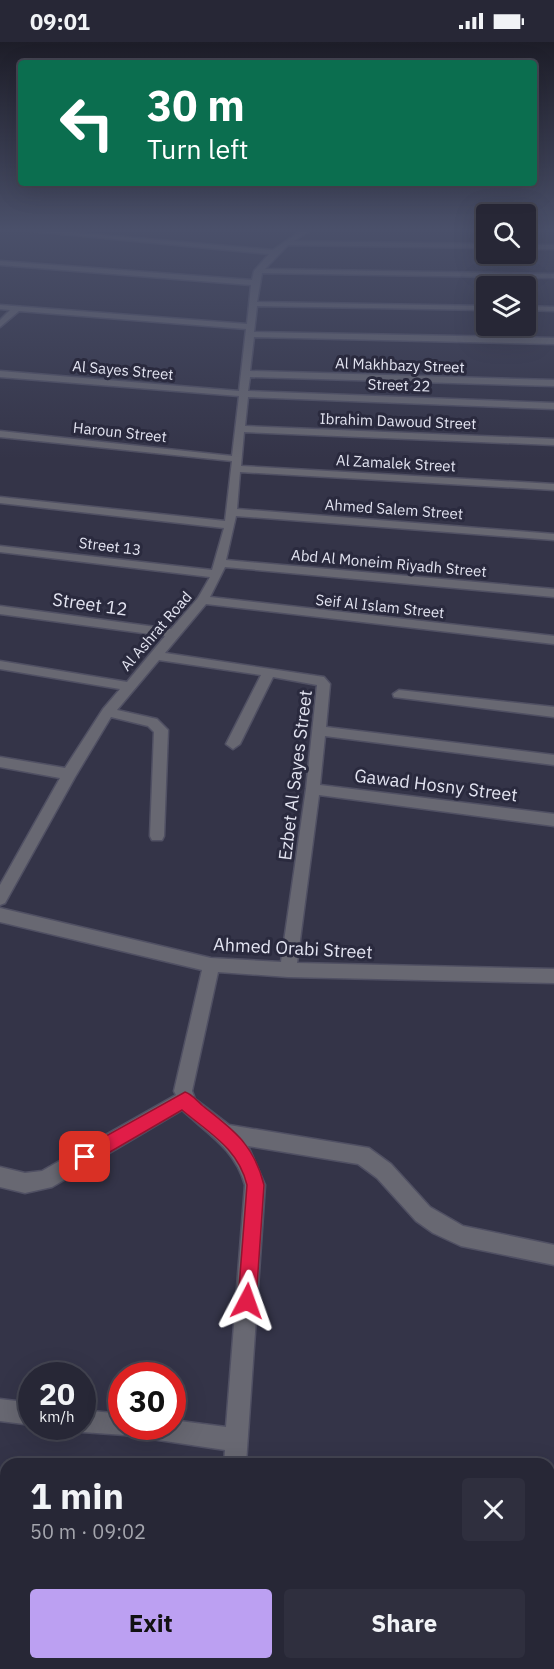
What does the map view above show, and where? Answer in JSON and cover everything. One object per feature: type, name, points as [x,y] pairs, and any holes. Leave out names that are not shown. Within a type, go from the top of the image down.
[{"type":"street","points":[[0,307],[250,331],[554,341]]},
{"type":"street","name":"Al Ashrat Road","points":[[0,899],[69,774],[108,712],[154,655],[176,634],[202,600],[219,569],[230,525],[253,307]]},
{"type":"street","points":[[423,307],[476,308]]},
{"type":"street","points":[[0,325],[17,308]]},
{"type":"street","points":[[536,308],[554,309]]},
{"type":"street","name":"Al Sayes Street","points":[[0,374],[244,394]]},
{"type":"street","name":"Al Makhbazy Street","points":[[246,374],[554,383]]},
{"type":"street","name":"Street 22","points":[[244,394],[554,406]]},
{"type":"street","name":"Ibrahim Dawoud Street","points":[[240,429],[554,442]]},
{"type":"street","name":"Haroun Street","points":[[0,434],[236,464]]},
{"type":"street","name":"Al Zamalek Street","points":[[236,464],[554,487]]},
{"type":"street","points":[[0,500],[230,525]]},
{"type":"street","name":"Ahmed Salem Street","points":[[231,512],[554,537]]},
{"type":"street","name":"Street 13","points":[[0,549],[219,569]]},
{"type":"street","name":"Abd Al Moneim Riyadh Street","points":[[219,569],[554,593]]},
{"type":"street","name":"Seif Al Islam Street","points":[[202,600],[554,640]]},
{"type":"street","name":"Street 12","points":[[0,610],[176,634]]},
{"type":"street","name":"Ezbet Al Sayes Street","points":[[154,655],[318,680],[324,684],[313,789],[288,970]]},
{"type":"street","points":[[0,665],[128,686]]},
{"type":"street","points":[[233,744],[269,672]]},
{"type":"street","points":[[399,694],[554,711]]},
{"type":"street","points":[[108,712],[152,722],[161,730],[157,836]]},
{"type":"street","points":[[320,731],[554,760]]},
{"type":"street","points":[[0,762],[69,774]]},
{"type":"street","name":"Gawad Hosny Street","points":[[313,789],[554,820]]},
{"type":"street","name":"Ahmed Orabi Street","points":[[0,915],[211,965],[288,970],[554,976]]},
{"type":"street","points":[[211,965],[183,1091],[189,1105],[227,1134],[243,1152],[251,1167],[255,1185],[236,1458]]},
{"type":"street","points":[[0,1178],[25,1183],[45,1180],[185,1099]]},
{"type":"street","points":[[227,1134],[362,1155],[384,1171],[423,1214],[440,1226],[461,1236],[554,1256]]},
{"type":"street","points":[[0,1410],[18,1412]]},
{"type":"street","points":[[186,1433],[237,1440]]},
{"type":"route","points":[[85,1157],[185,1099],[189,1105],[227,1134],[243,1152],[251,1167],[255,1185],[247,1301]]}]
